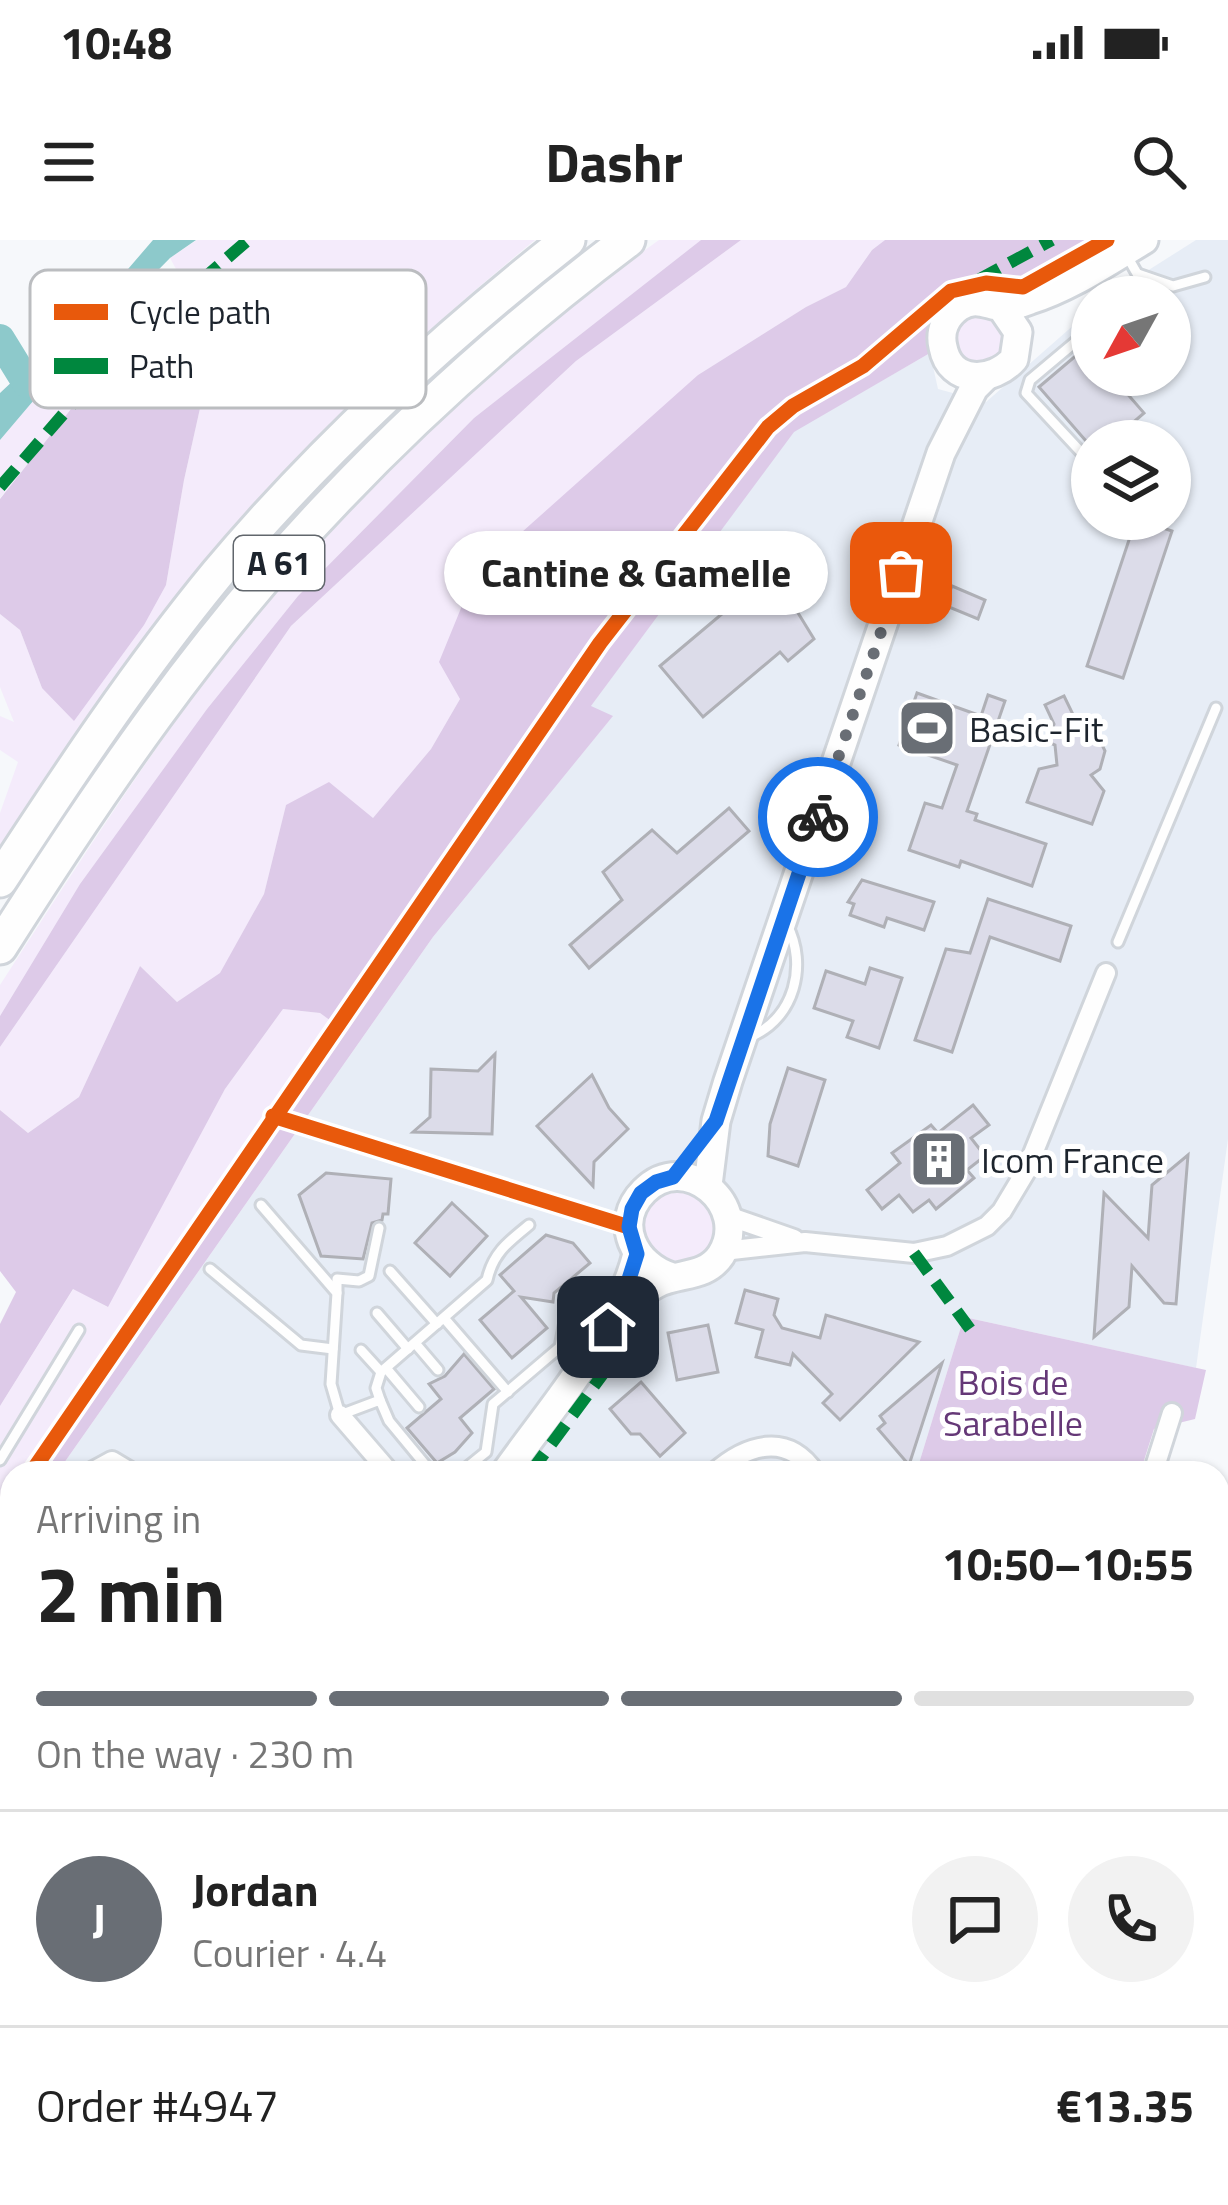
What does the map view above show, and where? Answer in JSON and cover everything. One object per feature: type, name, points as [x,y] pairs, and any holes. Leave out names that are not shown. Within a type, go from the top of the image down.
[{"type":"highway","name":"A 61","points":[[426,362],[568,240]]},
{"type":"highway","name":"A 61","points":[[0,947],[129,753],[247,599],[331,503],[503,340],[628,240]]},
{"type":"highway","name":"A 61","points":[[0,880],[63,784],[218,573],[376,408]]},
{"type":"street","points":[[1088,276],[1136,255]]},
{"type":"street","points":[[940,453],[952,366],[942,332],[954,310],[977,301],[1001,307],[1033,300],[1071,283]]},
{"type":"street","points":[[707,1185],[716,1121],[940,453],[974,388],[985,377],[1005,369],[1014,358],[1018,332],[1071,284]]},
{"type":"street","points":[[1001,307],[1018,332]]},
{"type":"street","points":[[952,366],[970,376],[985,377]]},
{"type":"street","points":[[723,1251],[805,1242],[914,1253],[947,1246],[987,1226],[1026,1171],[1106,973]]},
{"type":"street","points":[[673,1177],[716,1121]]},
{"type":"street","points":[[608,1327],[644,1291],[672,1277],[702,1272],[723,1251],[729,1234],[721,1199],[691,1178],[656,1182],[641,1193],[632,1209],[629,1227],[637,1254],[658,1273],[672,1277]]},
{"type":"street","points":[[728,1216],[805,1242]]},
{"type":"street","points":[[513,1461],[608,1327],[637,1254]]},
{"type":"street","points":[[1157,1461],[1172,1412]]},
{"type":"street","points":[[340,1414],[380,1461]]},
{"type":"street","points":[[730,1461],[745,1450],[774,1445],[804,1461]]},
{"type":"lane","points":[[1136,255],[1173,286],[1205,277]]},
{"type":"lane","points":[[1071,346],[1030,380],[1027,393],[1071,441]]},
{"type":"lane","points":[[1118,942],[1216,708]]},
{"type":"lane","points":[[261,1205],[337,1294]]},
{"type":"lane","points":[[422,1461],[389,1421],[380,1400],[376,1388],[384,1370],[488,1280],[499,1251],[529,1225]]},
{"type":"lane","points":[[379,1228],[369,1276],[359,1281],[337,1279],[331,1384],[340,1414],[380,1400]]},
{"type":"lane","points":[[210,1269],[301,1345],[333,1349]]},
{"type":"lane","points":[[390,1270],[508,1392]]},
{"type":"lane","points":[[474,1461],[485,1452],[490,1410],[560,1347],[567,1310],[598,1285]]},
{"type":"lane","points":[[377,1313],[438,1370]]},
{"type":"lane","points":[[0,1460],[79,1330]]},
{"type":"lane","points":[[362,1349],[419,1407]]},
{"type":"shaded area","points":[[197,240],[535,240],[426,334],[426,270],[177,270],[170,258]]},
{"type":"shaded area","points":[[659,240],[701,240],[474,418],[298,596],[207,709],[80,884],[0,1016],[0,985],[91,845],[186,707],[298,565],[393,464],[496,368]]},
{"type":"shaded area","points":[[741,240],[885,240],[872,250],[846,287],[698,375],[460,699],[431,749],[373,818],[286,805],[264,894],[220,974],[177,1002],[140,966],[79,1097],[28,1133],[0,1110],[0,1047],[291,626],[576,361]]},
{"type":"shaded area","points":[[1196,240],[1228,240],[1228,1139],[1196,1368],[964,1317],[920,1461],[65,1461],[433,937],[612,717],[590,707],[794,431],[930,353],[938,389],[986,402],[1071,327],[1071,396],[1191,396],[1191,276],[1139,276]]},
{"type":"shaded area","points":[[997,313],[1009,345],[993,365],[960,363],[948,331],[957,316]]},
{"type":"shaded area","points":[[30,405],[72,408],[0,498],[0,440]]},
{"type":"shaded area","points":[[200,408],[347,408],[243,516],[177,595],[56,761],[0,847],[0,813],[18,762],[0,750],[0,716],[14,722],[0,687],[0,614],[20,630],[42,688],[166,585]]},
{"type":"shaded area","points":[[283,1009],[320,1013],[343,1029],[51,1461],[0,1461],[0,1406],[74,1288],[107,1307],[225,1089]]},
{"type":"shaded area","points":[[686,1186],[714,1204],[717,1245],[688,1267],[658,1262],[638,1230],[651,1195]]},
{"type":"green space","points":[[701,240],[741,240],[576,361],[291,626],[0,1047],[0,1016],[80,884],[207,709],[298,596],[474,418]]},
{"type":"green space","points":[[885,240],[1096,240],[1017,283],[990,277],[959,280],[928,301],[935,312],[928,332],[930,353],[794,432],[591,706],[613,716],[433,937],[65,1461],[51,1461],[342,1029],[320,1013],[283,1009],[225,1089],[108,1307],[73,1289],[0,1406],[0,1324],[16,1292],[0,1271],[0,1110],[28,1133],[79,1097],[140,966],[177,1002],[220,973],[264,894],[286,805],[329,782],[373,818],[431,749],[460,699],[439,662],[475,574],[698,375],[846,287],[872,250]]},
{"type":"green space","points":[[200,408],[166,585],[144,625],[74,721],[42,688],[20,630],[0,614],[0,499],[71,409]]},
{"type":"green space","name":"Bois de Sarabelle","points":[[964,1317],[1206,1370],[1195,1419],[1154,1429],[1144,1461],[920,1461]]},
{"type":"water","points":[[153,240],[196,240],[158,270],[127,270]]},
{"type":"water","points":[[30,365],[30,405],[0,440],[0,393]]},
{"type":"building","points":[[1071,360],[1071,396],[1129,396],[1144,413],[1136,420],[1071,420],[1071,424],[1039,387]]},
{"type":"building","points":[[1129,540],[1169,540],[1123,678],[1087,666]]},
{"type":"building","points":[[751,577],[757,584],[763,579],[781,600],[787,595],[814,639],[788,661],[780,652],[703,717],[660,666],[748,592],[742,585]]},
{"type":"building","points":[[952,586],[985,600],[978,619],[944,605]]},
{"type":"building","points":[[917,693],[981,716],[988,695],[1005,701],[967,811],[977,814],[975,820],[1046,844],[1032,886],[961,861],[959,867],[909,850],[925,803],[942,808],[957,765],[899,745]]},
{"type":"building","points":[[1064,696],[1079,727],[1096,732],[1105,751],[1100,769],[1091,775],[1104,791],[1092,824],[1027,802],[1039,769],[1057,765],[1055,745],[1048,742],[1054,724],[1045,705]]},
{"type":"building","points":[[729,808],[749,831],[589,968],[570,945],[622,900],[603,872],[652,830],[677,853]]},
{"type":"building","points":[[862,880],[934,902],[924,930],[887,918],[884,927],[850,915],[854,904],[848,902]]},
{"type":"building","points":[[988,899],[1071,926],[1060,961],[990,937],[952,1052],[915,1040],[946,949],[970,953]]},
{"type":"building","points":[[870,968],[902,978],[879,1048],[847,1037],[853,1021],[814,1008],[826,971],[865,984]]},
{"type":"building","points":[[495,1054],[492,1134],[413,1132],[430,1117],[431,1069],[478,1071]]},
{"type":"building","points":[[788,1068],[825,1080],[798,1166],[768,1156],[770,1124]]},
{"type":"building","points":[[592,1075],[609,1108],[628,1129],[594,1162],[593,1186],[537,1126]]},
{"type":"building","name":"Icom France","points":[[973,1105],[989,1125],[971,1138],[985,1156],[967,1170],[974,1178],[936,1209],[929,1200],[913,1212],[899,1195],[882,1209],[867,1190],[900,1163],[892,1153],[931,1125],[938,1133]]},
{"type":"building","points":[[1188,1155],[1176,1304],[1164,1303],[1132,1266],[1129,1307],[1094,1337],[1104,1193],[1148,1238],[1152,1185]]},
{"type":"building","points":[[326,1173],[391,1179],[388,1214],[372,1223],[363,1259],[321,1256],[299,1195]]},
{"type":"building","points":[[452,1203],[487,1236],[450,1276],[415,1243]]},
{"type":"building","points":[[546,1235],[573,1243],[590,1263],[554,1293],[553,1302],[521,1297],[547,1328],[512,1358],[480,1320],[514,1291],[500,1275]]},
{"type":"building","points":[[745,1290],[778,1299],[774,1315],[782,1328],[820,1338],[826,1315],[919,1342],[840,1420],[823,1403],[832,1394],[793,1354],[790,1365],[756,1357],[763,1330],[736,1323]]},
{"type":"building","points":[[708,1325],[718,1372],[677,1380],[668,1333]]},
{"type":"building","points":[[464,1354],[494,1389],[460,1418],[472,1433],[455,1452],[435,1461],[407,1428],[441,1399],[429,1384],[445,1376]]},
{"type":"building","points":[[942,1363],[910,1461],[878,1429],[885,1423],[880,1416]]},
{"type":"building","points":[[641,1382],[685,1433],[660,1456],[640,1434],[631,1434],[610,1409]]},
{"type":"waterway","points":[[0,339],[27,383]]},
{"type":"marked path","points":[[213,270],[248,240]]},
{"type":"marked path","points":[[978,280],[1052,240]]},
{"type":"marked path","points":[[0,487],[69,408]]},
{"type":"marked path","points":[[914,1253],[970,1329]]},
{"type":"marked path","points":[[539,1461],[653,1306],[650,1296]]},
{"type":"cycle path","points":[[39,1461],[600,643],[768,427],[793,406],[863,366],[951,291],[986,283],[1023,287],[1107,240]]},
{"type":"cycle path","points":[[273,1116],[629,1227]]},
{"type":"way so far","points":[[818,817],[901,573]]},
{"type":"place","name":"Cantine & Gamelle","points":[[901,573]]},
{"type":"place","name":"Basic-Fit","points":[[927,728]]},
{"type":"place","name":"Icom France","points":[[939,1159]]},
{"type":"route","points":[[608,1327],[637,1254],[629,1227],[632,1209],[641,1193],[673,1177],[716,1121],[818,817]]}]
